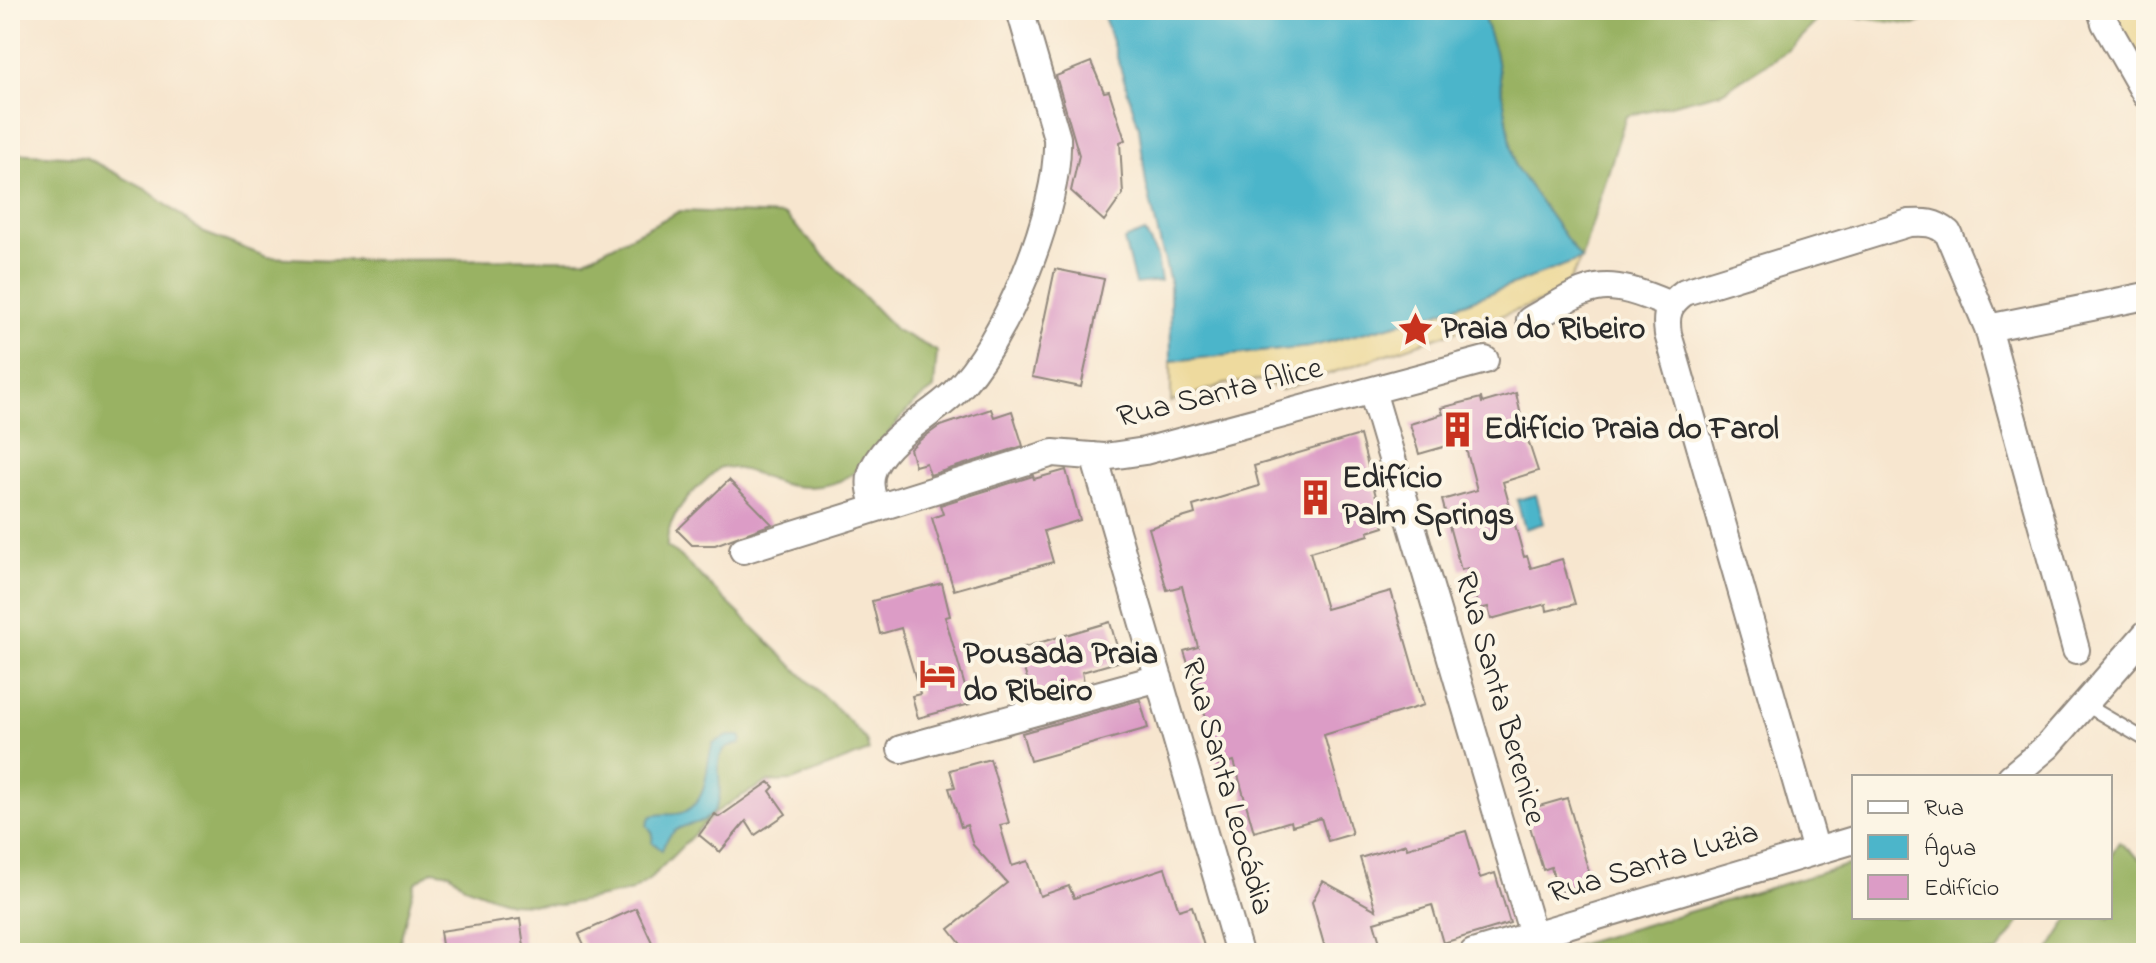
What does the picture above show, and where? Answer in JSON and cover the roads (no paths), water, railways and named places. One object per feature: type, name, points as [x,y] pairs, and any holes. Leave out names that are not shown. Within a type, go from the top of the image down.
[{"type":"street","points":[[876,508],[870,483],[874,467],[909,428],[953,394],[983,356],[1020,283],[1051,193],[1056,175],[1057,138],[1020,10]]},
{"type":"street","points":[[2101,10],[2105,23],[2146,95]]},
{"type":"street","points":[[1816,851],[1668,334],[1666,321],[1670,305],[1685,292],[1909,223],[1925,221],[1948,233],[1988,328],[2076,650]]},
{"type":"street","points":[[1530,320],[1589,288],[1613,285],[1670,305]]},
{"type":"street","points":[[1988,328],[2146,296]]},
{"type":"street","name":"Rua Santa Alice","points":[[743,550],[1053,453],[1121,456],[1176,445],[1485,360]]},
{"type":"street","name":"Rua Santa Berenice","points":[[1372,391],[1533,935]]},
{"type":"street","name":"Rua Santa Leocádia","points":[[1094,456],[1239,953]]},
{"type":"street","points":[[2013,775],[2048,746],[2146,634]]},
{"type":"street","points":[[901,749],[1159,678]]},
{"type":"street","name":"Rua Santa Luzia","points":[[1473,953],[1852,841]]},
{"type":"lane","points":[[2086,705],[2146,740]]},
{"type":"water","points":[[1102,10],[1481,10],[1495,51],[1515,166],[1581,259],[1437,313],[1310,347],[1171,361],[1170,283],[1146,183],[1139,127]]},
{"type":"water","points":[[1145,232],[1157,256],[1161,281],[1135,284],[1124,240]]},
{"type":"water","points":[[1536,495],[1544,523],[1525,529],[1517,500]]},
{"type":"water","points":[[728,736],[740,736],[742,740],[722,753],[719,761],[720,791],[714,811],[701,821],[674,832],[662,850],[652,842],[653,834],[647,825],[650,817],[681,813],[694,805],[706,780],[713,743]]},
{"type":"place","name":"Praia do Ribeiro","points":[[1415,330]]},
{"type":"place","name":"Edifício Praia do Farol","points":[[1458,430]]},
{"type":"place","name":"Edifício Palm Springs","points":[[1316,497]]},
{"type":"place","name":"Pousada Praia do Ribeiro","points":[[937,673]]}]
